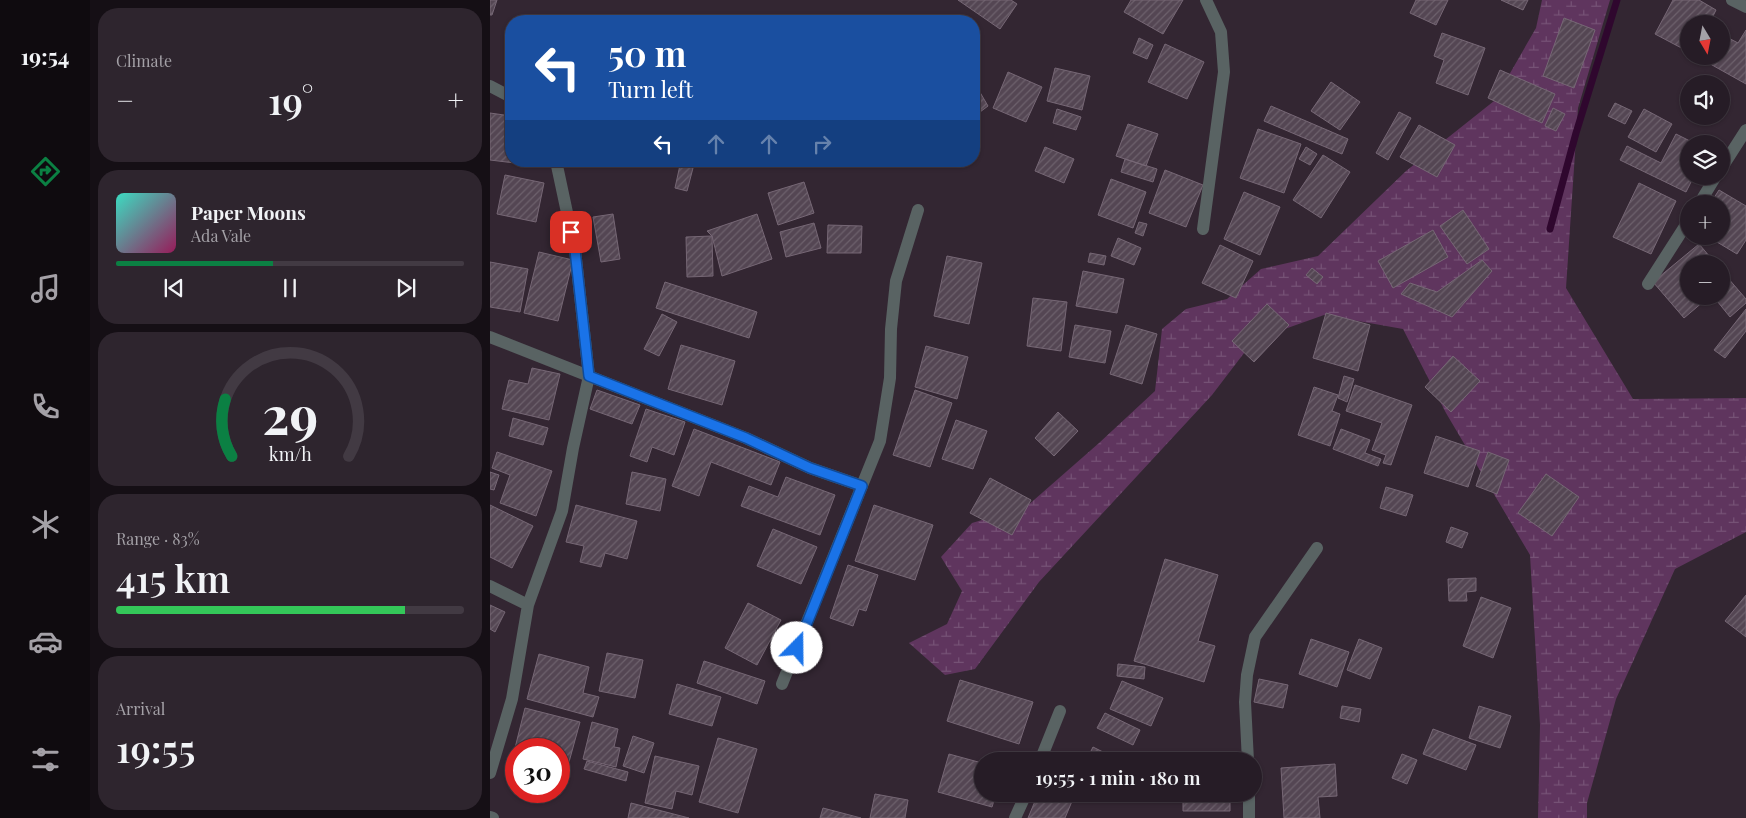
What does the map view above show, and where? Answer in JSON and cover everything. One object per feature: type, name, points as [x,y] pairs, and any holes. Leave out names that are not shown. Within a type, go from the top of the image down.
[{"type":"street","points":[[1203,228],[1224,72],[1221,32],[1206,0]]},
{"type":"street","points":[[1732,0],[1746,7]]},
{"type":"street","points":[[490,86],[505,93]]},
{"type":"street","points":[[1730,155],[1746,130]]},
{"type":"street","points":[[490,774],[512,699],[528,605],[562,511],[573,448],[589,376],[575,250],[557,167]]},
{"type":"street","points":[[782,684],[880,441],[890,378],[891,329],[896,281],[918,210]]},
{"type":"street","points":[[1648,284],[1680,234]]},
{"type":"street","points":[[490,337],[746,438],[810,468],[862,486]]},
{"type":"street","points":[[1248,752],[1245,702],[1255,637],[1317,548]]},
{"type":"street","points":[[490,586],[528,605]]},
{"type":"street","points":[[1044,752],[1060,711]]},
{"type":"street","points":[[1015,818],[1022,802]]},
{"type":"street","points":[[1249,802],[1249,818]]},
{"type":"green space","points":[[1542,0],[1610,0],[1578,108],[1566,288],[1633,399],[1746,398],[1746,532],[1675,569],[1616,699],[1587,803],[1587,818],[1538,818],[1540,725],[1530,555],[1446,413],[1403,329],[1324,315],[1254,340],[1212,395],[1039,582],[975,669],[945,675],[909,643],[947,624],[962,591],[941,557],[972,523],[1026,507],[1155,391],[1162,329],[1186,309],[1227,299],[1261,269],[1318,256],[1406,171],[1494,101],[1536,28]]},
{"type":"building","points":[[490,0],[497,0],[492,15],[490,15]]},
{"type":"building","points":[[958,0],[1011,0],[1017,4],[1000,29]]},
{"type":"building","points":[[1131,0],[1183,0],[1163,34],[1124,12]]},
{"type":"building","points":[[1416,0],[1448,0],[1436,25],[1410,13]]},
{"type":"building","points":[[1501,0],[1528,0],[1523,10]]},
{"type":"building","points":[[1673,0],[1699,0],[1716,10],[1714,15],[1680,15],[1680,47],[1655,34]]},
{"type":"building","points":[[1564,18],[1595,30],[1574,88],[1543,76]]},
{"type":"building","points":[[1746,30],[1746,84],[1712,65],[1730,65],[1730,39],[1738,43]]},
{"type":"building","points":[[1442,33],[1485,48],[1468,95],[1436,83],[1444,60],[1434,56]]},
{"type":"building","points":[[1139,38],[1153,45],[1147,59],[1133,53]]},
{"type":"building","points":[[1165,44],[1204,62],[1187,99],[1148,82]]},
{"type":"building","points":[[1055,68],[1090,76],[1082,110],[1047,101]]},
{"type":"building","points":[[1500,70],[1555,94],[1542,123],[1488,98]]},
{"type":"building","points":[[1008,72],[1042,87],[1026,122],[993,108]]},
{"type":"building","points":[[1331,82],[1360,102],[1340,130],[1311,111]]},
{"type":"building","points":[[980,92],[988,106],[980,112]]},
{"type":"building","points":[[1615,103],[1632,111],[1625,124],[1608,116]]},
{"type":"building","points":[[1271,106],[1348,139],[1342,154],[1264,121]]},
{"type":"building","points":[[1553,108],[1565,114],[1556,131],[1545,126]]},
{"type":"building","points":[[1057,109],[1081,117],[1076,130],[1053,123]]},
{"type":"building","points":[[1644,109],[1672,124],[1656,152],[1628,137]]},
{"type":"building","points":[[1399,112],[1411,118],[1388,160],[1376,153]]},
{"type":"building","points":[[490,113],[505,115],[505,162],[490,160]]},
{"type":"building","points":[[1128,124],[1158,134],[1146,166],[1116,156]]},
{"type":"building","points":[[1419,125],[1455,145],[1437,177],[1400,157]]},
{"type":"building","points":[[1258,129],[1301,144],[1284,193],[1240,178]]},
{"type":"building","points":[[1676,134],[1680,136],[1680,185],[1690,185],[1686,192],[1620,160],[1627,146],[1661,163]]},
{"type":"building","points":[[1045,147],[1074,159],[1064,183],[1035,171]]},
{"type":"building","points":[[1306,147],[1317,154],[1310,165],[1299,159]]},
{"type":"building","points":[[1323,155],[1350,172],[1321,218],[1293,200]]},
{"type":"building","points":[[1125,159],[1157,169],[1153,182],[1121,172]]},
{"type":"building","points":[[680,167],[693,168],[687,191],[675,188]]},
{"type":"building","points":[[1165,170],[1203,185],[1186,227],[1149,213]]},
{"type":"building","points":[[505,175],[544,183],[536,222],[497,214]]},
{"type":"building","points":[[1111,179],[1146,192],[1133,228],[1098,215]]},
{"type":"building","points":[[804,182],[814,213],[778,225],[768,193]]},
{"type":"building","points":[[1639,183],[1676,201],[1651,254],[1613,237]]},
{"type":"building","points":[[1719,190],[1727,195],[1716,195]]},
{"type":"building","points":[[1244,192],[1280,207],[1260,255],[1224,239]]},
{"type":"building","points":[[1730,197],[1746,206],[1746,240],[1737,254],[1722,245],[1730,245]]},
{"type":"building","points":[[1463,210],[1489,249],[1467,264],[1440,226]]},
{"type":"building","points":[[613,214],[620,259],[601,262],[593,217]]},
{"type":"building","points":[[757,214],[772,259],[722,276],[712,236],[707,231]]},
{"type":"building","points":[[1139,222],[1147,224],[1143,236],[1135,233]]},
{"type":"building","points":[[814,223],[821,248],[786,257],[780,232]]},
{"type":"building","points":[[828,225],[862,226],[861,253],[827,253]]},
{"type":"building","points":[[1433,230],[1448,257],[1393,288],[1378,261]]},
{"type":"building","points":[[712,236],[713,276],[687,277],[686,237]]},
{"type":"building","points":[[1118,238],[1141,248],[1134,265],[1111,256]]},
{"type":"building","points":[[1220,245],[1253,261],[1236,298],[1202,283]]},
{"type":"building","points":[[1700,245],[1708,255],[1686,255]]},
{"type":"building","points":[[539,252],[573,260],[558,321],[524,313]]},
{"type":"building","points":[[1090,253],[1106,256],[1104,265],[1088,262]]},
{"type":"building","points":[[947,256],[982,263],[969,324],[934,316]]},
{"type":"building","points":[[1482,260],[1492,271],[1452,317],[1401,294],[1410,283],[1437,292]]},
{"type":"building","points":[[1680,260],[1680,305],[1699,305],[1684,318],[1653,282]]},
{"type":"building","points":[[490,262],[528,269],[520,312],[490,307]]},
{"type":"building","points":[[1312,268],[1323,277],[1317,284],[1306,275]]},
{"type":"building","points":[[1083,271],[1124,279],[1117,313],[1076,306]]},
{"type":"building","points":[[1730,280],[1746,299],[1746,303],[1730,317],[1720,305],[1730,305]]},
{"type":"building","points":[[665,282],[757,312],[749,338],[656,308]]},
{"type":"building","points":[[1033,298],[1067,302],[1061,351],[1027,346]]},
{"type":"building","points":[[1267,304],[1289,325],[1254,362],[1232,341]]},
{"type":"building","points":[[1746,309],[1746,331],[1725,358],[1714,350]]},
{"type":"building","points":[[1326,313],[1370,325],[1358,371],[1313,358]]},
{"type":"building","points":[[662,314],[677,322],[659,356],[644,349]]},
{"type":"building","points":[[1075,325],[1111,331],[1105,363],[1069,357]]},
{"type":"building","points":[[1126,325],[1157,334],[1142,384],[1110,374]]},
{"type":"building","points":[[681,345],[735,361],[722,405],[668,389]]},
{"type":"building","points":[[926,346],[968,357],[957,399],[915,387]]},
{"type":"building","points":[[1453,356],[1480,381],[1451,412],[1425,387]]},
{"type":"building","points":[[532,368],[560,374],[549,420],[502,409],[509,380],[528,384]]},
{"type":"building","points":[[1344,376],[1354,379],[1347,402],[1338,398]]},
{"type":"building","points":[[1355,385],[1412,405],[1391,465],[1383,463],[1386,455],[1372,450],[1382,423],[1346,411]]},
{"type":"building","points":[[1314,387],[1338,395],[1332,411],[1340,414],[1330,446],[1298,435]]},
{"type":"building","points":[[597,390],[640,405],[632,424],[590,409]]},
{"type":"building","points":[[915,390],[952,403],[930,467],[893,455]]},
{"type":"building","points":[[646,409],[685,422],[674,455],[652,447],[647,462],[630,456]]},
{"type":"building","points":[[1058,412],[1078,431],[1054,456],[1035,438]]},
{"type":"building","points":[[513,418],[548,428],[543,445],[509,436]]},
{"type":"building","points":[[956,420],[987,431],[973,469],[942,459]]},
{"type":"building","points":[[694,429],[780,462],[771,485],[711,462],[699,496],[672,486]]},
{"type":"building","points":[[1341,429],[1370,440],[1365,453],[1381,459],[1378,466],[1333,449]]},
{"type":"building","points":[[1436,436],[1480,451],[1468,487],[1424,473]]},
{"type":"building","points":[[497,452],[552,471],[536,516],[500,503],[510,475],[492,468]]},
{"type":"building","points":[[1488,452],[1509,460],[1497,494],[1476,486]]},
{"type":"building","points":[[490,472],[499,475],[494,490],[490,489]]},
{"type":"building","points":[[632,472],[666,479],[660,511],[626,504]]},
{"type":"building","points":[[1546,474],[1579,497],[1552,536],[1518,513]]},
{"type":"building","points":[[786,477],[835,495],[820,535],[741,506],[749,486],[778,497]]},
{"type":"building","points":[[990,478],[1031,500],[1012,535],[970,513]]},
{"type":"building","points":[[1386,487],[1413,495],[1406,516],[1380,508]]},
{"type":"building","points":[[490,505],[533,526],[512,568],[490,557]]},
{"type":"building","points":[[576,505],[637,521],[627,559],[605,553],[601,567],[580,562],[584,546],[566,542]]},
{"type":"building","points":[[874,505],[933,525],[915,580],[855,561]]},
{"type":"building","points":[[1451,527],[1468,533],[1462,548],[1446,542]]},
{"type":"building","points":[[773,529],[817,547],[801,584],[757,566]]},
{"type":"building","points":[[1165,559],[1218,575],[1198,641],[1215,646],[1204,682],[1134,661]]},
{"type":"building","points":[[848,565],[878,575],[866,611],[859,609],[853,626],[830,618]]},
{"type":"building","points":[[1476,578],[1476,591],[1466,592],[1467,601],[1449,601],[1448,579]]},
{"type":"building","points":[[1746,595],[1746,637],[1725,621]]},
{"type":"building","points":[[1481,597],[1511,608],[1493,658],[1463,646]]},
{"type":"building","points":[[748,603],[781,620],[757,665],[725,648]]},
{"type":"building","points":[[490,605],[505,612],[495,632],[490,629]]},
{"type":"building","points":[[1311,639],[1349,652],[1337,687],[1299,674]]},
{"type":"building","points":[[1359,639],[1382,648],[1370,679],[1347,670]]},
{"type":"building","points":[[607,653],[643,660],[635,698],[599,691]]},
{"type":"building","points":[[539,654],[589,667],[583,693],[599,697],[593,717],[527,699]]},
{"type":"building","points":[[704,661],[765,681],[757,704],[697,683]]},
{"type":"building","points":[[1118,664],[1145,667],[1144,679],[1117,676]]},
{"type":"building","points":[[1259,679],[1288,685],[1283,708],[1254,702]]},
{"type":"building","points":[[960,680],[1033,702],[1019,744],[947,721]]},
{"type":"building","points":[[1122,681],[1163,698],[1151,726],[1110,709]]},
{"type":"building","points":[[677,684],[721,697],[712,726],[669,714]]},
{"type":"building","points":[[1342,706],[1361,709],[1359,722],[1340,718]]},
{"type":"building","points":[[1479,706],[1511,716],[1500,748],[1469,738]]},
{"type":"building","points":[[525,708],[580,722],[570,758],[570,738],[518,738]]},
{"type":"building","points":[[1105,713],[1140,730],[1133,745],[1097,728]]},
{"type":"building","points":[[592,722],[618,729],[614,747],[620,748],[616,767],[583,759]]},
{"type":"building","points":[[1433,729],[1476,745],[1466,770],[1423,754]]},
{"type":"building","points":[[633,736],[654,743],[644,773],[623,766]]},
{"type":"building","points":[[718,738],[757,749],[738,813],[699,802]]},
{"type":"building","points":[[1093,747],[1103,752],[1090,752]]},
{"type":"building","points":[[949,754],[974,761],[974,802],[938,792]]},
{"type":"building","points":[[1402,754],[1417,760],[1407,784],[1392,778]]},
{"type":"building","points":[[655,756],[699,766],[692,795],[676,791],[672,809],[645,803]]},
{"type":"building","points":[[587,761],[628,772],[626,781],[584,769]]},
{"type":"building","points":[[1335,764],[1337,796],[1318,797],[1320,818],[1284,818],[1281,768]]},
{"type":"building","points":[[875,794],[908,800],[905,818],[870,818]]},
{"type":"building","points":[[974,802],[994,802],[992,807]]},
{"type":"building","points":[[1035,802],[1072,802],[1065,818],[1028,818]]},
{"type":"building","points":[[1183,802],[1230,802],[1230,811],[1183,811]]},
{"type":"building","points":[[631,803],[689,818],[628,818]]},
{"type":"building","points":[[823,808],[861,818],[820,818]]},
{"type":"waterway","points":[[1550,229],[1576,133],[1617,0]]},
{"type":"route","points":[[571,232],[575,250],[589,376],[746,438],[810,468],[862,486],[797,648]]}]
